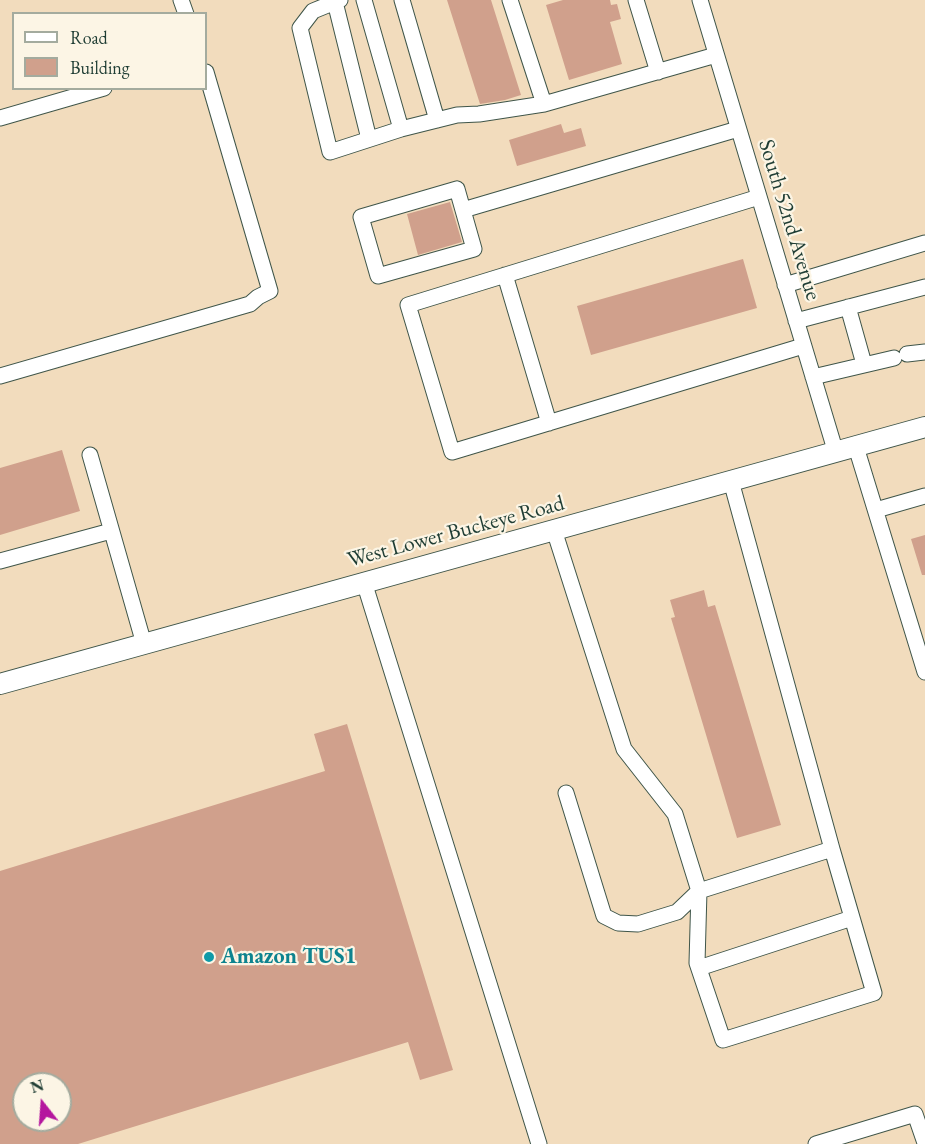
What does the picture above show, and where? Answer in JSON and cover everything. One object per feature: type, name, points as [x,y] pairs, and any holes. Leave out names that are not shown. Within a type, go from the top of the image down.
[{"type":"main road","name":"West Lower Buckeye Road","points":[[0,684],[925,427]]},
{"type":"street","points":[[364,0],[401,129]]},
{"type":"street","points":[[402,0],[436,120]]},
{"type":"street","points":[[510,0],[544,104]]},
{"type":"street","points":[[636,0],[658,72]]},
{"type":"street","name":"South 52nd Avenue","points":[[700,0],[836,453]]},
{"type":"street","points":[[369,139],[337,1],[312,11],[300,28],[330,152],[401,129],[457,115],[544,104],[716,55]]},
{"type":"street","points":[[0,376],[250,304],[270,291],[207,75]]},
{"type":"street","points":[[0,118],[97,90]]},
{"type":"street","points":[[463,210],[738,129]]},
{"type":"street","points":[[457,189],[463,210],[474,249],[378,276],[361,216],[457,189]]},
{"type":"street","points":[[759,197],[408,305],[452,452],[804,346]]},
{"type":"street","points":[[785,285],[925,243]]},
{"type":"street","points":[[506,275],[549,423]]},
{"type":"street","points":[[796,321],[925,287]]},
{"type":"street","points":[[848,307],[864,364]]},
{"type":"street","points":[[813,377],[925,352]]},
{"type":"street","points":[[856,447],[925,672]]},
{"type":"street","points":[[90,455],[144,644]]},
{"type":"street","points":[[554,530],[624,749],[675,814],[699,891],[697,963],[723,1040],[874,993],[831,849],[731,482]]},
{"type":"street","points":[[876,510],[925,496]]},
{"type":"street","points":[[0,561],[111,531]]},
{"type":"street","points":[[364,582],[539,1144]]},
{"type":"street","points":[[566,793],[604,916],[618,923],[638,924],[677,912],[699,891],[831,849]]},
{"type":"street","points":[[699,968],[852,918]]},
{"type":"street","points":[[816,1144],[920,1109],[925,1143]]},
{"type":"building","points":[[447,0],[491,0],[521,95],[480,104]]},
{"type":"building","points":[[563,0],[610,0],[611,5],[617,4],[621,19],[610,22],[622,64],[569,80],[546,5]]},
{"type":"building","points":[[561,124],[564,133],[581,128],[586,146],[517,166],[509,140]]},
{"type":"building","points":[[450,202],[462,242],[418,255],[407,214]]},
{"type":"building","points":[[743,259],[757,308],[591,355],[577,306]]},
{"type":"building","points":[[62,450],[80,511],[0,535],[0,468]]},
{"type":"building","points":[[925,535],[925,575],[922,575],[911,539]]},
{"type":"building","points":[[704,590],[708,607],[715,605],[781,825],[737,838],[671,618],[675,617],[670,600]]},
{"type":"building","name":"Amazon TUS1","points":[[347,724],[453,1070],[420,1080],[408,1042],[78,1144],[0,1144],[0,871],[325,771],[314,734]]},
{"type":"place","name":"Amazon TUS1","points":[[209,957]]}]
